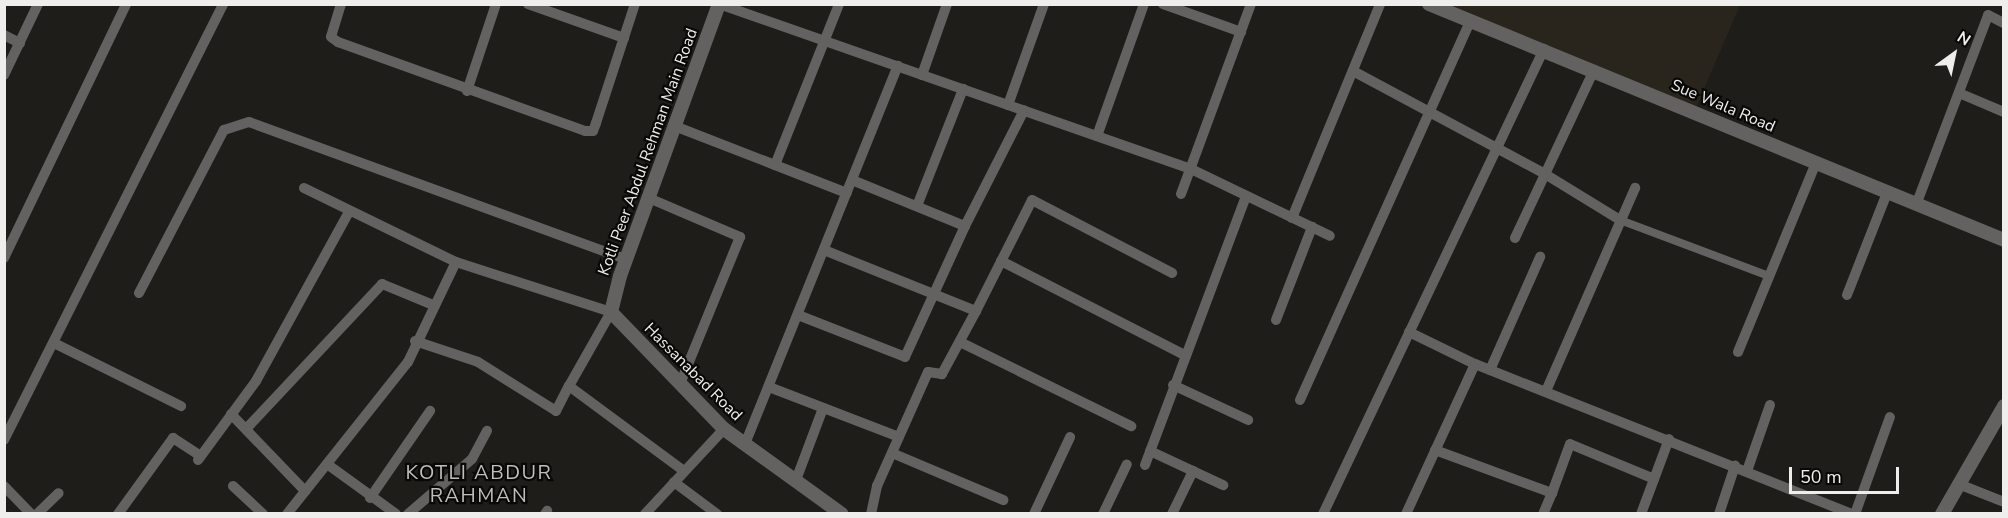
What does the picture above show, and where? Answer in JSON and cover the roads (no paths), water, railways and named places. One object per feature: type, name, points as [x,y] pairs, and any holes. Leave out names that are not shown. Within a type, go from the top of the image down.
[{"type":"street","points":[[4,75],[38,4]]},
{"type":"street","points":[[4,258],[126,4]]},
{"type":"street","points":[[4,440],[223,4]]},
{"type":"street","points":[[341,4],[331,37],[338,42],[467,91],[593,131],[635,4]]},
{"type":"street","points":[[467,91],[496,4]]},
{"type":"street","points":[[528,4],[624,38]]},
{"type":"street","points":[[719,4],[1191,169],[1330,236]]},
{"type":"street","name":"Kotli Peer Abdul Rehman Main Road","points":[[612,312],[626,259],[651,199],[719,4]]},
{"type":"street","points":[[775,165],[826,41],[838,4]]},
{"type":"street","points":[[922,75],[947,4]]},
{"type":"street","points":[[1008,105],[1044,4]]},
{"type":"street","points":[[1097,136],[1144,4]]},
{"type":"street","points":[[1163,4],[1241,32]]},
{"type":"street","points":[[1181,194],[1251,4]]},
{"type":"street","points":[[1292,218],[1380,4]]},
{"type":"street","name":"Sue Wala Road","points":[[1428,4],[1544,49],[2004,240]]},
{"type":"street","points":[[1916,205],[1988,15],[2004,22]]},
{"type":"street","points":[[1300,400],[1471,20]]},
{"type":"street","points":[[4,35],[20,43]]},
{"type":"street","points":[[1323,513],[1544,49]]},
{"type":"street","points":[[746,444],[898,66]]},
{"type":"street","points":[[1515,238],[1594,70]]},
{"type":"street","points":[[1353,71],[1545,174],[1620,220],[1769,276]]},
{"type":"street","points":[[917,207],[963,89]]},
{"type":"street","points":[[1959,93],[2004,112]]},
{"type":"street","points":[[798,315],[905,357],[965,226],[1024,110]]},
{"type":"street","points":[[139,293],[224,130],[249,122],[626,259]]},
{"type":"street","points":[[677,127],[847,193]]},
{"type":"street","points":[[1738,352],[1816,163]]},
{"type":"street","points":[[852,180],[965,226]]},
{"type":"street","points":[[304,188],[349,212],[456,262],[612,312],[556,411],[478,362],[415,341]]},
{"type":"street","points":[[1546,391],[1635,188]]},
{"type":"street","points":[[1847,295],[1887,192]]},
{"type":"street","points":[[1145,465],[1183,354],[1246,196]]},
{"type":"street","points":[[651,199],[740,237],[680,384]]},
{"type":"street","points":[[871,513],[877,486],[928,372],[942,374],[1032,200],[1172,273]]},
{"type":"street","points":[[118,513],[173,438],[199,458],[256,381],[349,212]]},
{"type":"street","points":[[1276,320],[1312,227]]},
{"type":"street","points":[[824,250],[976,311]]},
{"type":"street","points":[[1490,370],[1540,257]]},
{"type":"street","points":[[1001,261],[1183,354]]},
{"type":"street","points":[[287,513],[408,362],[415,341],[456,262]]},
{"type":"street","points":[[246,429],[382,284],[433,305]]},
{"type":"street","name":"Hassanabad Road","points":[[612,312],[724,429],[842,513]]},
{"type":"street","points":[[1409,332],[1475,364],[1853,513],[1890,417]]},
{"type":"street","points":[[960,342],[1131,426]]},
{"type":"street","points":[[54,343],[182,406]]},
{"type":"street","points":[[1406,513],[1475,364]]},
{"type":"street","points":[[1173,385],[1248,420]]},
{"type":"street","points":[[569,386],[684,471]]},
{"type":"street","points":[[769,387],[899,437]]},
{"type":"street","points":[[1747,471],[1770,405]]},
{"type":"street","points":[[1942,513],[1961,485],[2004,406]]},
{"type":"street","points":[[796,480],[824,408]]},
{"type":"street","points":[[370,498],[430,411]]},
{"type":"street","points":[[231,414],[305,491]]},
{"type":"street","points":[[645,513],[724,429]]},
{"type":"street","points":[[408,513],[472,459],[487,431]]},
{"type":"street","points":[[1034,513],[1070,437]]},
{"type":"street","points":[[1641,513],[1669,439]]},
{"type":"street","points":[[1543,513],[1569,444],[1654,479]]},
{"type":"street","points":[[1435,450],[1552,493]]},
{"type":"street","points":[[1150,451],[1223,485]]},
{"type":"street","points":[[892,453],[1003,500]]},
{"type":"street","points":[[327,464],[370,498],[396,513]]},
{"type":"street","points":[[1103,513],[1126,464]]},
{"type":"street","points":[[1719,513],[1735,466]]},
{"type":"street","points":[[1172,513],[1193,471]]},
{"type":"street","points":[[674,482],[717,513]]},
{"type":"street","points":[[1961,485],[2004,502]]},
{"type":"street","points":[[4,486],[31,513]]},
{"type":"street","points":[[233,486],[264,513]]},
{"type":"street","points":[[37,513],[59,494]]},
{"type":"district","name":"KOTLI ABDUR RAHMAN","points":[[479,484]]}]
